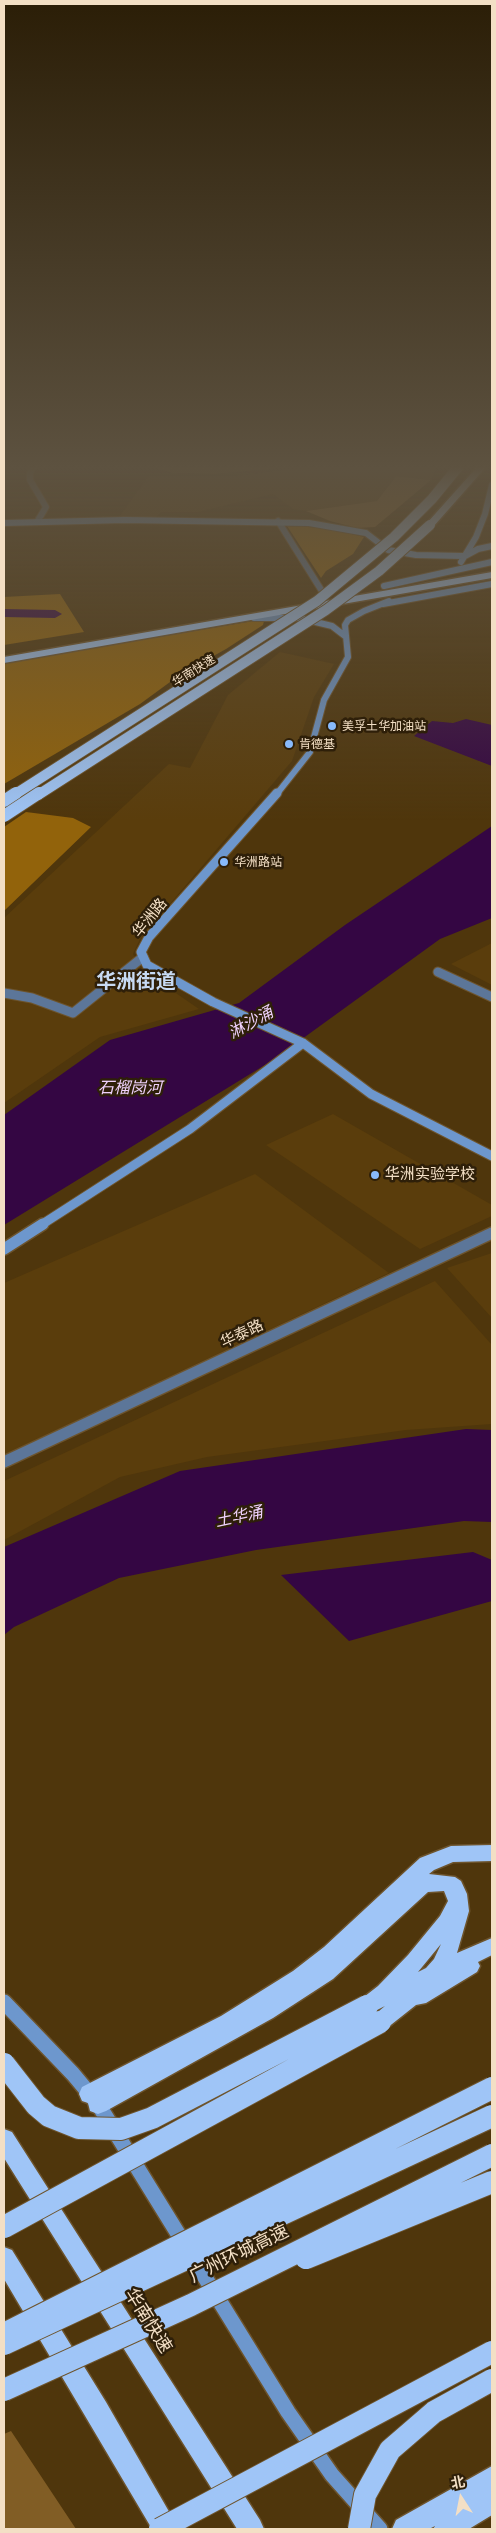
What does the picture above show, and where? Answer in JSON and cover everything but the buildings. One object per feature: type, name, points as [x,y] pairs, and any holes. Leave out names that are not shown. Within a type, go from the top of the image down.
[{"type":"highway","name":"华南快速","points":[[4,801],[317,601],[337,584]]},
{"type":"highway","name":"华南快速","points":[[4,816],[326,610],[361,584]]},
{"type":"highway","points":[[4,650],[395,584]]},
{"type":"highway","points":[[4,660],[451,584]]},
{"type":"highway","points":[[389,600],[434,586]]},
{"type":"highway","points":[[94,2099],[228,2022],[300,1977],[331,1953],[427,1864],[451,1854],[492,1853]]},
{"type":"highway","points":[[94,2099],[266,2012],[326,1973],[421,1886],[439,1881],[454,1888],[457,1894],[459,1911],[451,1945],[433,1974]]},
{"type":"highway","points":[[373,2014],[453,1912],[457,1894]]},
{"type":"highway","points":[[4,2227],[373,2014],[433,1974],[492,1946]]},
{"type":"highway","points":[[4,2064],[36,2105],[49,2116],[79,2128],[122,2129],[152,2118],[373,2014],[492,1952]]},
{"type":"highway","points":[[4,2334],[492,2088]]},
{"type":"highway","name":"广州环城高速","points":[[4,2344],[492,2116]]},
{"type":"highway","name":"华南快速","points":[[4,2139],[251,2529]]},
{"type":"highway","name":"广州环城高速","points":[[4,2390],[191,2305],[492,2155]]},
{"type":"highway","points":[[191,2305],[492,2182]]},
{"type":"highway","points":[[6,2262],[98,2410],[166,2529]]},
{"type":"highway","points":[[160,2529],[492,2352]]},
{"type":"highway","points":[[359,2529],[366,2495],[376,2470],[390,2450],[434,2412],[492,2380]]},
{"type":"highway","points":[[405,2529],[492,2478]]},
{"type":"highway","points":[[446,2529],[492,2501]]},
{"type":"main road","points":[[384,586],[392,584]]},
{"type":"main road","points":[[378,604],[470,584]]},
{"type":"main road","points":[[345,636],[344,630],[348,620],[389,600]]},
{"type":"main road","points":[[230,621],[258,618],[300,618],[332,626],[345,636]]},
{"type":"main road","name":"华洲路","points":[[345,636],[348,657],[324,700],[310,752],[294,774],[149,937],[141,952],[147,965],[156,972],[213,1002],[303,1043],[351,1081],[371,1094],[492,1156]]},
{"type":"main road","points":[[4,1250],[190,1129],[303,1043]]},
{"type":"main road","points":[[4,2002],[73,2074],[94,2099],[288,2412],[332,2475],[380,2529]]},
{"type":"street","points":[[318,584],[325,596]]},
{"type":"street","points":[[4,993],[32,998],[73,1013],[143,957]]},
{"type":"street","points":[[438,972],[492,997]]},
{"type":"street","name":"华泰路","points":[[4,1462],[492,1233]]},
{"type":"shaded area","points":[[60,594],[84,632],[4,645],[4,597]]},
{"type":"shaded area","points":[[259,620],[264,621],[263,625],[226,649],[181,674],[140,704],[4,784],[4,663]]},
{"type":"shaded area","points":[[280,652],[334,664],[314,697],[292,761],[140,939],[133,954],[141,969],[199,1009],[100,1037],[4,1103],[4,918],[169,764],[190,768],[228,695]]},
{"type":"shaded area","points":[[26,812],[73,818],[91,827],[4,911],[4,827]]},
{"type":"shaded area","points":[[492,943],[492,985],[451,964]]},
{"type":"shaded area","name":"华洲实验学校","points":[[333,1114],[492,1205],[492,1216],[420,1249],[266,1145]]},
{"type":"shaded area","points":[[255,1174],[389,1273],[4,1455],[4,1283]]},
{"type":"shaded area","points":[[492,1253],[492,1318],[447,1268]]},
{"type":"shaded area","points":[[435,1281],[492,1345],[492,1424],[406,1430],[207,1457],[120,1477],[4,1540],[4,1481]]},
{"type":"shaded area","points":[[11,2431],[76,2529],[4,2529],[4,2434]]},
{"type":"water","points":[[466,719],[492,725],[492,766],[414,736],[432,721],[453,723]]},
{"type":"water","name":"石榴岗河","points":[[492,826],[492,918],[440,939],[273,1060],[4,1225],[4,1115],[110,1040],[239,1003],[345,925]]},
{"type":"water","name":"土华涌","points":[[466,1429],[492,1430],[492,1522],[464,1521],[256,1550],[119,1578],[14,1627],[4,1635],[4,1547],[180,1471]]},
{"type":"water","points":[[473,1552],[492,1560],[492,1601],[349,1641],[281,1575]]},
{"type":"waterway","points":[[4,613],[55,614]]},
{"type":"place","name":"美孚土华加油站","points":[[332,726]]},
{"type":"place","name":"肯德基","points":[[289,744]]},
{"type":"place","name":"华洲路站","points":[[224,862]]},
{"type":"place","name":"华洲实验学校","points":[[375,1175]]},
{"type":"district","name":"华洲街道","points":[[136,982]]},
{"type":"water label","name":"淋沙涌","points":[[251,1023]]}]
